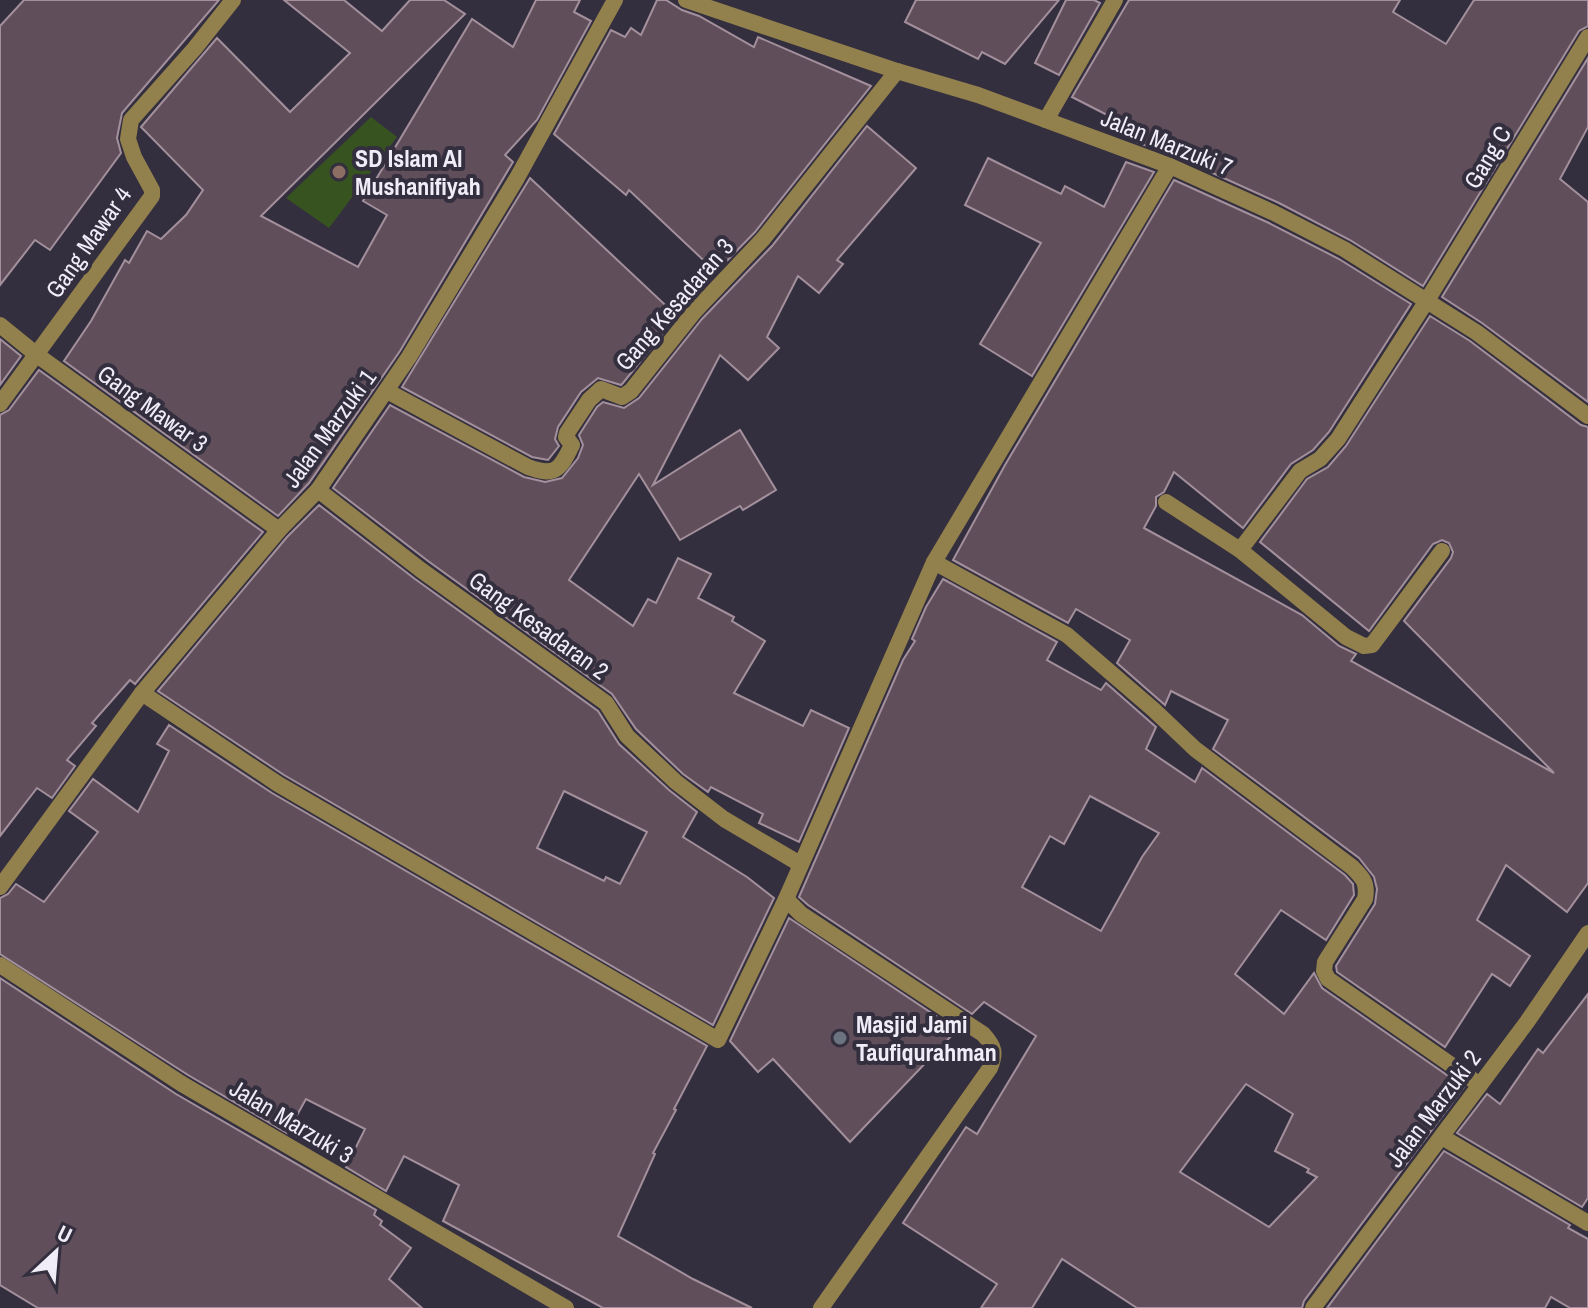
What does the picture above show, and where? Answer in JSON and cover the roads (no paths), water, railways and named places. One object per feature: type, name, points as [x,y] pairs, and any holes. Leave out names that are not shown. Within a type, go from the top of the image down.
[{"type":"street","name":"Gang Mawar 4","points":[[37,355],[152,196],[128,139],[131,120],[233,0]]},
{"type":"street","name":"Jalan Marzuki 1","points":[[0,887],[142,693],[279,530],[318,490],[387,391],[517,178],[615,0]]},
{"type":"street","name":"Jalan Marzuki 7","points":[[686,0],[978,95],[1170,166],[1274,213],[1344,249],[1476,332],[1588,416]]},
{"type":"street","points":[[1046,120],[1115,0]]},
{"type":"street","name":"Gang C","points":[[1240,550],[1300,471],[1320,459],[1338,439],[1588,37]]},
{"type":"street","name":"Gang Kesadaran 3","points":[[387,391],[528,467],[545,474],[556,470],[572,445],[566,437],[567,433],[589,400],[601,389],[622,397],[631,391],[694,312],[763,239],[897,71]]},
{"type":"street","points":[[142,693],[278,784],[718,1040],[786,899],[934,562],[1170,166]]},
{"type":"street","name":"Gang Mawar 3","points":[[0,325],[279,530]]},
{"type":"street","points":[[0,404],[37,355]]},
{"type":"street","name":"Gang Kesadaran 2","points":[[318,490],[421,570],[606,703],[627,736],[676,782],[724,819],[800,864]]},
{"type":"street","points":[[1166,502],[1240,550],[1346,637],[1364,646],[1372,645],[1442,551]]},
{"type":"street","points":[[934,562],[1067,635],[1195,749],[1352,867],[1364,879],[1367,887],[1365,899],[1325,962],[1324,971],[1328,979],[1480,1085]]},
{"type":"street","points":[[786,899],[801,914],[983,1034],[993,1046],[995,1055],[990,1068],[821,1308]]},
{"type":"street","name":"Jalan Marzuki 2","points":[[1313,1308],[1442,1137],[1588,933]]},
{"type":"street","name":"Jalan Marzuki 3","points":[[0,965],[182,1084],[566,1308]]},
{"type":"street","points":[[1442,1137],[1588,1223]]},
{"type":"place","name":"SD Islam Al Mushanifiyah","points":[[339,172]]},
{"type":"place","name":"Masjid Jami Taufiqurahman","points":[[840,1038]]}]
